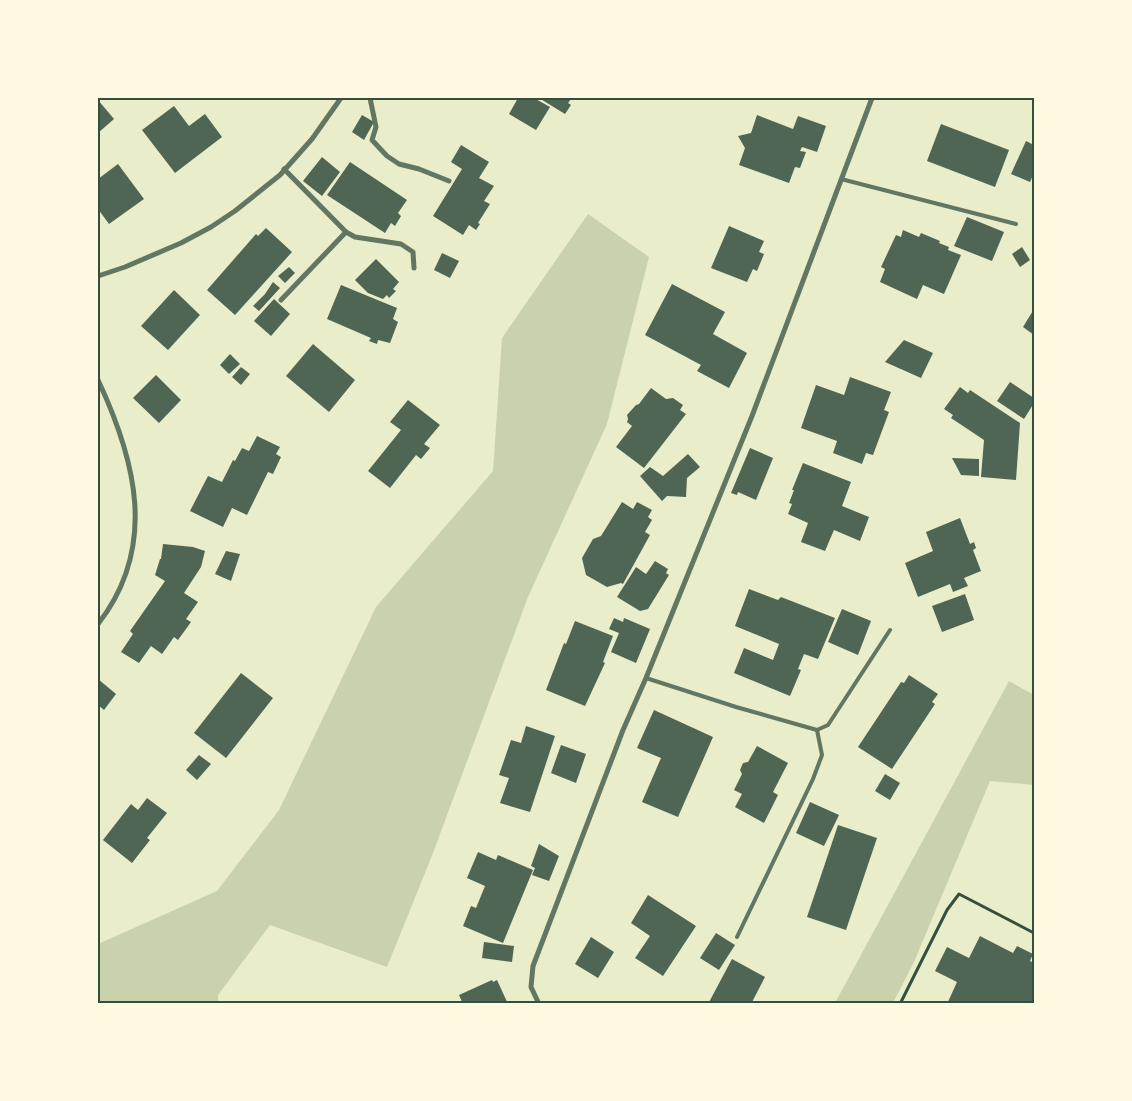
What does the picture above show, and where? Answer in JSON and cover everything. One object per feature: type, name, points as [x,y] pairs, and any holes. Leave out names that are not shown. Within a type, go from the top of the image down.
[{"type":"street","points":[[98,276],[181,243],[211,227],[235,211],[280,175],[312,139],[341,98]]},
{"type":"street","points":[[370,98],[376,127],[372,140],[386,156],[399,164],[419,169],[449,181]]},
{"type":"street","points":[[539,1004],[531,987],[533,966],[623,730],[646,678],[752,416],[872,98]]},
{"type":"street","points":[[284,169],[346,232],[355,237],[401,244],[413,252],[414,268]]},
{"type":"street","points":[[281,300],[346,232]]},
{"type":"street","points":[[98,380],[122,437],[134,495],[136,515],[131,559],[115,598],[98,624]]},
{"type":"lane","points":[[841,179],[1016,224]]},
{"type":"lane","points":[[646,678],[736,707],[817,730],[828,725],[890,630]]},
{"type":"lane","points":[[736,937],[813,779],[822,755],[817,730]]},
{"type":"path","points":[[900,1004],[947,910],[959,894],[1034,933]]},
{"type":"green space","points":[[588,214],[649,257],[607,424],[528,597],[433,853],[387,967],[270,925],[218,995],[218,1003],[98,1003],[98,944],[217,891],[279,810],[376,607],[493,471],[502,338]]},
{"type":"green space","points":[[1009,681],[1034,695],[1034,785],[990,781],[914,962],[893,1003],[835,1003]]},
{"type":"building","points":[[518,98],[534,98],[550,107],[536,130],[509,114]]},
{"type":"building","points":[[539,98],[572,98],[568,103],[571,105],[565,114]]},
{"type":"building","points":[[98,100],[114,119],[98,133]]},
{"type":"building","points":[[174,106],[189,126],[205,114],[222,137],[175,173],[142,130]]},
{"type":"building","points":[[362,115],[374,122],[364,140],[352,132]]},
{"type":"building","points":[[757,115],[793,129],[798,116],[826,126],[817,152],[802,147],[800,151],[806,152],[800,168],[795,167],[789,183],[739,165],[745,148],[738,136],[751,133]]},
{"type":"building","points":[[941,124],[1009,150],[995,187],[927,161]]},
{"type":"building","points":[[1026,141],[1034,145],[1034,173],[1030,182],[1011,174]]},
{"type":"building","points":[[461,145],[489,162],[479,178],[494,186],[484,201],[490,204],[478,223],[480,224],[476,230],[469,225],[463,235],[433,216],[462,169],[451,162]]},
{"type":"building","points":[[322,157],[340,172],[322,196],[303,181]]},
{"type":"building","points":[[350,162],[407,200],[398,213],[401,216],[395,226],[391,223],[385,233],[327,195]]},
{"type":"building","points":[[118,164],[144,199],[109,224],[98,209],[98,179]]},
{"type":"building","points":[[967,217],[1004,232],[992,261],[954,246]]},
{"type":"building","points":[[729,226],[764,241],[759,252],[764,254],[757,271],[753,269],[747,282],[711,268]]},
{"type":"building","points":[[266,228],[292,252],[235,315],[207,290],[256,234],[258,236]]},
{"type":"building","points":[[903,230],[919,237],[921,233],[940,241],[939,243],[949,247],[948,250],[961,255],[944,294],[923,285],[917,299],[880,282],[885,269],[881,267],[896,235],[901,237]]},
{"type":"building","points":[[1022,247],[1030,260],[1020,267],[1012,254]]},
{"type":"building","points":[[442,253],[459,261],[450,278],[434,270]]},
{"type":"building","points":[[376,259],[399,282],[393,289],[396,291],[389,298],[387,295],[383,299],[368,293],[355,280]]},
{"type":"building","points":[[289,267],[295,273],[285,283],[278,276]]},
{"type":"building","points":[[273,282],[280,288],[259,311],[253,306],[265,294]]},
{"type":"building","points":[[672,284],[725,312],[713,334],[747,353],[729,388],[697,371],[701,365],[645,335]]},
{"type":"building","points":[[341,285],[397,308],[393,319],[398,322],[390,343],[378,340],[377,344],[369,341],[371,338],[327,319]]},
{"type":"building","points":[[174,290],[200,315],[168,350],[141,326]]},
{"type":"building","points":[[274,299],[290,314],[271,336],[254,321]]},
{"type":"building","points":[[1034,309],[1034,335],[1023,327]]},
{"type":"building","points":[[904,340],[933,353],[921,378],[885,362]]},
{"type":"building","points":[[313,344],[355,380],[329,412],[286,376]]},
{"type":"building","points":[[230,354],[240,364],[229,374],[220,365]]},
{"type":"building","points":[[241,367],[250,374],[241,385],[232,377]]},
{"type":"building","points":[[156,375],[181,400],[159,423],[133,398]]},
{"type":"building","points":[[850,377],[891,392],[884,410],[889,412],[873,455],[866,453],[862,464],[833,453],[837,441],[801,428],[816,385],[844,395]]},
{"type":"building","points":[[1010,382],[1034,398],[1034,403],[1024,419],[997,401]]},
{"type":"building","points":[[960,387],[968,393],[970,390],[1020,423],[1016,480],[981,477],[984,440],[951,418],[953,415],[944,409]]},
{"type":"building","points":[[651,388],[666,399],[673,398],[683,405],[680,410],[686,414],[644,468],[616,447],[632,426],[627,422],[627,415],[639,404]]},
{"type":"building","points":[[408,400],[440,425],[424,444],[430,448],[421,459],[416,455],[390,488],[368,471],[401,430],[390,422]]},
{"type":"building","points":[[257,436],[280,447],[276,454],[281,457],[273,474],[268,472],[247,515],[232,508],[223,527],[190,511],[208,476],[222,482],[233,460],[235,461],[242,448],[249,451]]},
{"type":"building","points":[[750,448],[773,458],[756,500],[738,492],[737,495],[731,493]]},
{"type":"building","points":[[688,454],[700,467],[687,478],[686,497],[667,496],[662,501],[640,476],[650,467],[663,476]]},
{"type":"building","points":[[952,458],[979,459],[979,476],[961,475]]},
{"type":"building","points":[[803,463],[851,482],[842,506],[869,517],[860,541],[834,530],[825,551],[801,542],[808,523],[788,514],[792,504],[789,503],[794,490],[792,490]]},
{"type":"building","points":[[622,502],[633,509],[637,502],[652,510],[648,517],[652,520],[645,532],[650,535],[623,584],[607,587],[586,575],[582,558],[593,539],[601,536]]},
{"type":"building","points":[[960,518],[970,544],[974,542],[976,548],[973,550],[981,571],[964,578],[968,586],[953,592],[950,584],[918,597],[905,563],[933,551],[926,532]]},
{"type":"building","points":[[163,544],[193,547],[205,551],[201,567],[184,593],[198,602],[186,619],[191,622],[178,640],[174,637],[162,654],[151,646],[139,663],[121,652],[133,634],[130,631],[165,581],[155,575],[161,559]]},
{"type":"building","points":[[226,551],[240,554],[231,581],[215,574]]},
{"type":"building","points":[[655,561],[668,569],[666,573],[669,575],[648,609],[640,611],[617,597],[636,567],[646,574]]},
{"type":"building","points":[[749,589],[778,600],[781,597],[835,618],[818,659],[804,654],[798,669],[801,670],[790,696],[734,673],[744,648],[773,660],[779,644],[735,626]]},
{"type":"building","points":[[965,594],[974,620],[942,632],[932,606]]},
{"type":"building","points":[[842,609],[871,621],[858,655],[828,642]]},
{"type":"building","points":[[614,618],[623,622],[624,618],[650,629],[636,663],[611,652],[619,633],[609,629]]},
{"type":"building","points":[[575,621],[613,636],[603,662],[605,663],[585,706],[546,690],[564,643],[566,644]]},
{"type":"building","points":[[241,673],[273,698],[226,758],[194,733]]},
{"type":"building","points":[[909,675],[938,694],[932,702],[935,704],[892,769],[858,747],[901,682],[904,683]]},
{"type":"building","points":[[98,679],[116,694],[104,710],[98,705]]},
{"type":"building","points":[[654,710],[713,737],[678,817],[642,802],[661,758],[637,748]]},
{"type":"building","points":[[526,726],[555,736],[530,812],[500,803],[509,778],[499,775],[511,740],[521,743]]},
{"type":"building","points":[[561,745],[586,754],[576,783],[551,773]]},
{"type":"building","points":[[757,746],[788,763],[773,792],[778,795],[764,823],[735,807],[742,794],[734,790],[742,774],[740,770],[743,763],[748,762]]},
{"type":"building","points":[[199,755],[211,764],[197,780],[186,770]]},
{"type":"building","points":[[885,774],[900,783],[890,800],[875,791]]},
{"type":"building","points":[[147,798],[167,813],[147,838],[150,840],[132,863],[103,840],[131,804],[138,810]]},
{"type":"building","points":[[810,802],[839,815],[824,846],[796,833]]},
{"type":"building","points":[[838,825],[877,838],[846,930],[807,917]]},
{"type":"building","points":[[539,844],[559,856],[549,881],[532,875],[535,868],[531,866]]},
{"type":"building","points":[[478,852],[496,860],[498,855],[533,870],[503,943],[463,926],[471,906],[476,908],[485,886],[467,878]]},
{"type":"building","points":[[648,895],[696,926],[663,976],[635,958],[650,936],[631,923]]},
{"type":"building","points":[[716,933],[735,945],[719,970],[700,958]]},
{"type":"building","points":[[980,936],[1013,953],[1017,946],[1033,954],[1030,961],[1034,963],[1034,1004],[947,1004],[957,982],[935,971],[947,947],[969,958]]},
{"type":"building","points":[[591,937],[614,952],[598,978],[575,964]]},
{"type":"building","points":[[484,942],[514,946],[512,962],[482,958]]},
{"type":"building","points":[[732,959],[765,977],[751,1004],[708,1004]]},
{"type":"building","points":[[492,980],[493,982],[497,980],[508,1004],[463,1004],[459,995]]}]
